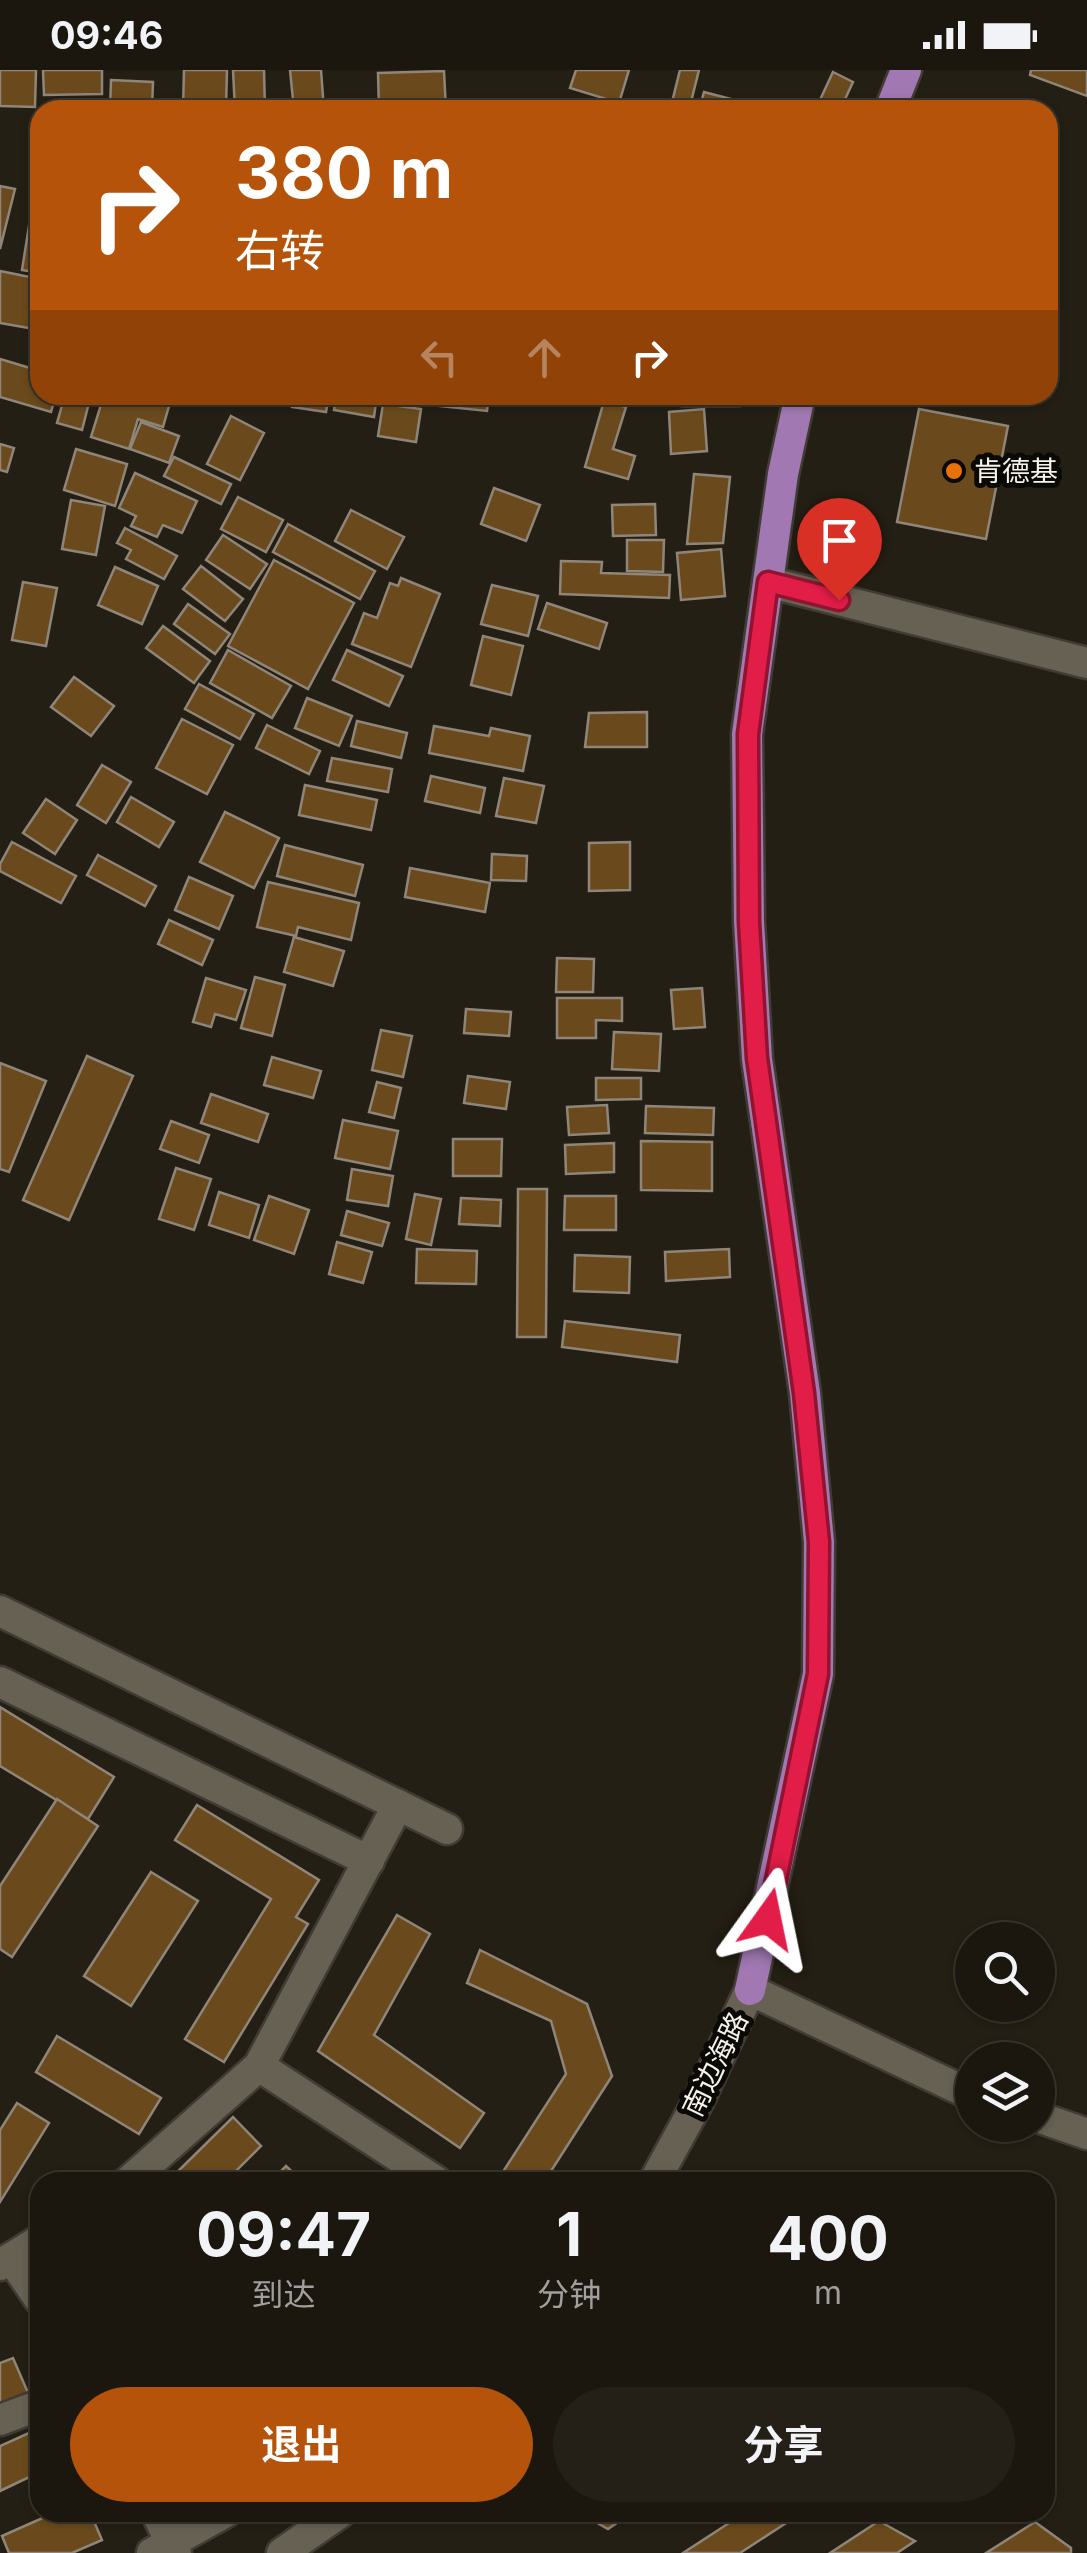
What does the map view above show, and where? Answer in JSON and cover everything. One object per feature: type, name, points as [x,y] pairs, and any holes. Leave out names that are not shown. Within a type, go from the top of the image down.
[{"type":"main road","points":[[894,100],[906,70]]},
{"type":"main road","name":"南边海路","points":[[750,1990],[818,1674],[819,1542],[804,1393],[757,1058],[749,922],[748,734],[783,474],[798,405]]},
{"type":"street","points":[[768,582],[1087,663]]},
{"type":"street","points":[[0,1612],[448,1829]]},
{"type":"street","points":[[0,1682],[369,1861]]},
{"type":"street","points":[[139,2172],[259,2066],[398,1806]]},
{"type":"street","points":[[750,1990],[955,2087]]},
{"type":"street","name":"南边海路","points":[[659,2172],[700,2098],[750,1990]]},
{"type":"street","points":[[259,2066],[421,2172]]},
{"type":"street","points":[[1055,2123],[1087,2134]]},
{"type":"street","points":[[30,2246],[6,2261],[30,2289]]},
{"type":"street","points":[[0,2420],[30,2409]]},
{"type":"street","points":[[159,2522],[167,2550],[210,2522]]},
{"type":"street","points":[[282,2553],[326,2522]]},
{"type":"building","points":[[0,70],[36,70],[35,100],[30,100],[30,107],[0,106]]},
{"type":"building","points":[[43,70],[102,70],[102,94],[44,95]]},
{"type":"building","points":[[184,70],[227,70],[226,100],[183,100]]},
{"type":"building","points":[[233,70],[264,70],[265,100],[234,100]]},
{"type":"building","points":[[290,70],[321,70],[323,100],[293,100]]},
{"type":"building","points":[[576,70],[629,70],[620,100],[570,88]]},
{"type":"building","points":[[680,70],[699,70],[692,100],[672,100]]},
{"type":"building","points":[[1031,70],[1087,70],[1087,96],[1030,75]]},
{"type":"building","points":[[444,71],[445,100],[379,100],[378,73]]},
{"type":"building","points":[[833,72],[853,82],[845,100],[820,100]]},
{"type":"building","points":[[111,80],[153,82],[152,100],[110,100]]},
{"type":"building","points":[[704,92],[735,100],[702,100]]},
{"type":"building","points":[[0,186],[15,189],[0,249]]},
{"type":"building","points":[[30,220],[30,271],[22,270]]},
{"type":"building","points":[[0,271],[30,277],[30,328],[0,323]]},
{"type":"building","points":[[0,359],[30,368],[30,405],[53,405],[51,412],[0,397]]},
{"type":"building","points":[[62,405],[88,405],[82,430],[57,423]]},
{"type":"building","points":[[101,405],[169,405],[163,427],[138,419],[129,449],[91,437]]},
{"type":"building","points":[[292,405],[327,405],[326,412]]},
{"type":"building","points":[[335,405],[376,405],[374,417],[334,410]]},
{"type":"building","points":[[383,405],[421,409],[416,442],[378,436]]},
{"type":"building","points":[[429,405],[488,405],[487,411]]},
{"type":"building","points":[[603,405],[626,407],[613,449],[635,456],[628,479],[585,467]]},
{"type":"building","points":[[704,409],[707,451],[671,454],[669,412]]},
{"type":"building","points":[[919,409],[1008,426],[986,539],[897,522]]},
{"type":"building","points":[[231,416],[264,433],[240,480],[207,464]]},
{"type":"building","points":[[141,422],[179,436],[169,463],[130,449]]},
{"type":"building","points":[[0,444],[14,448],[7,472],[0,470]]},
{"type":"building","points":[[76,449],[127,464],[115,506],[64,490]]},
{"type":"building","points":[[174,457],[231,484],[221,504],[164,476]]},
{"type":"building","points":[[135,473],[197,501],[182,533],[163,525],[157,537],[131,526],[136,516],[119,508]]},
{"type":"building","points":[[694,474],[730,477],[723,543],[687,544]]},
{"type":"building","points":[[494,488],[540,505],[526,541],[481,524]]},
{"type":"building","points":[[238,497],[283,520],[266,552],[221,529]]},
{"type":"building","points":[[71,500],[105,506],[96,555],[62,549]]},
{"type":"building","points":[[655,504],[656,535],[613,536],[612,505]]},
{"type":"building","points":[[351,510],[404,537],[387,569],[335,541]]},
{"type":"building","points":[[288,524],[375,571],[360,599],[273,552]]},
{"type":"building","points":[[125,528],[177,556],[164,579],[126,559],[131,550],[117,543]]},
{"type":"building","points":[[223,535],[267,564],[250,589],[206,560]]},
{"type":"building","points":[[627,540],[664,540],[663,572],[627,571]]},
{"type":"building","points":[[721,549],[725,596],[681,600],[677,553]]},
{"type":"building","points":[[274,560],[354,603],[308,689],[228,646]]},
{"type":"building","points":[[561,561],[602,562],[601,573],[670,575],[669,598],[560,594]]},
{"type":"building","points":[[201,566],[243,599],[225,621],[183,589]]},
{"type":"building","points":[[115,567],[158,586],[142,624],[98,605]]},
{"type":"building","points":[[401,578],[440,594],[411,667],[352,644],[364,613],[377,618],[390,583],[398,586]]},
{"type":"building","points":[[23,582],[57,588],[46,646],[12,640]]},
{"type":"building","points":[[492,585],[538,596],[528,636],[481,624]]},
{"type":"building","points":[[547,603],[607,623],[599,649],[538,629]]},
{"type":"building","points":[[188,604],[230,634],[215,654],[174,624]]},
{"type":"building","points":[[163,626],[210,661],[194,683],[146,648]]},
{"type":"building","points":[[483,636],[523,646],[511,695],[471,685]]},
{"type":"building","points":[[228,650],[291,686],[272,718],[210,683]]},
{"type":"building","points":[[347,650],[403,676],[389,706],[333,680]]},
{"type":"building","points":[[74,677],[114,706],[91,736],[51,707]]},
{"type":"building","points":[[199,684],[254,714],[240,739],[185,709]]},
{"type":"building","points":[[307,698],[352,716],[339,746],[295,728]]},
{"type":"building","points":[[647,712],[647,747],[585,747],[589,713]]},
{"type":"building","points":[[182,719],[233,745],[207,794],[156,768]]},
{"type":"building","points":[[357,721],[407,733],[401,758],[351,746]]},
{"type":"building","points":[[267,725],[320,751],[309,774],[256,748]]},
{"type":"building","points":[[434,726],[489,736],[491,728],[530,736],[523,771],[429,753]]},
{"type":"building","points":[[332,758],[392,769],[388,792],[327,781]]},
{"type":"building","points":[[102,765],[131,782],[106,823],[77,805]]},
{"type":"building","points":[[431,776],[485,788],[480,813],[425,801]]},
{"type":"building","points":[[504,778],[544,786],[536,823],[496,816]]},
{"type":"building","points":[[305,785],[377,800],[371,830],[299,815]]},
{"type":"building","points":[[131,797],[174,822],[159,847],[117,822]]},
{"type":"building","points":[[46,799],[77,820],[55,854],[23,833]]},
{"type":"building","points":[[225,812],[279,838],[254,888],[200,862]]},
{"type":"building","points":[[12,842],[76,876],[61,903],[0,871]]},
{"type":"building","points":[[630,842],[630,890],[589,891],[589,843]]},
{"type":"building","points":[[285,845],[363,865],[355,896],[277,876]]},
{"type":"building","points":[[492,854],[527,856],[526,881],[491,880]]},
{"type":"building","points":[[98,855],[156,886],[145,906],[87,875]]},
{"type":"building","points":[[410,868],[490,883],[485,912],[405,897]]},
{"type":"building","points":[[189,877],[233,896],[219,929],[175,910]]},
{"type":"building","points":[[268,882],[359,903],[351,940],[298,927],[296,936],[257,927]]},
{"type":"building","points":[[169,920],[213,940],[202,965],[158,944]]},
{"type":"building","points":[[294,937],[344,951],[333,986],[284,972]]},
{"type":"building","points":[[557,958],[594,959],[593,992],[556,992]]},
{"type":"building","points":[[255,977],[285,985],[272,1036],[241,1028]]},
{"type":"building","points":[[206,978],[246,990],[236,1020],[215,1014],[211,1027],[193,1022]]},
{"type":"building","points":[[702,988],[705,1027],[674,1029],[671,990]]},
{"type":"building","points":[[557,998],[622,998],[622,1021],[596,1020],[596,1038],[557,1038]]},
{"type":"building","points":[[466,1009],[511,1012],[509,1036],[464,1033]]},
{"type":"building","points":[[381,1030],[412,1036],[403,1077],[372,1070]]},
{"type":"building","points":[[614,1032],[661,1034],[659,1071],[612,1069]]},
{"type":"building","points":[[87,1056],[133,1076],[69,1220],[23,1200]]},
{"type":"building","points":[[272,1057],[321,1071],[313,1098],[264,1085]]},
{"type":"building","points":[[0,1063],[46,1081],[9,1172],[0,1169]]},
{"type":"building","points":[[468,1076],[510,1082],[506,1109],[464,1103]]},
{"type":"building","points":[[596,1078],[641,1078],[641,1099],[596,1100]]},
{"type":"building","points":[[377,1082],[401,1088],[394,1118],[369,1112]]},
{"type":"building","points":[[211,1094],[268,1114],[258,1142],[201,1123]]},
{"type":"building","points":[[607,1105],[609,1133],[569,1135],[567,1107]]},
{"type":"building","points":[[646,1106],[714,1108],[713,1135],[645,1133]]},
{"type":"building","points":[[343,1120],[398,1131],[390,1169],[335,1158]]},
{"type":"building","points":[[171,1121],[209,1135],[199,1163],[160,1149]]},
{"type":"building","points":[[453,1139],[502,1139],[501,1176],[453,1176]]},
{"type":"building","points":[[641,1141],[712,1142],[712,1191],[641,1190]]},
{"type":"building","points":[[614,1143],[614,1172],[566,1174],[565,1145]]},
{"type":"building","points":[[176,1168],[211,1179],[194,1230],[159,1219]]},
{"type":"building","points":[[352,1169],[393,1176],[388,1206],[347,1200]]},
{"type":"building","points":[[518,1189],[547,1189],[546,1337],[517,1337]]},
{"type":"building","points":[[219,1192],[259,1205],[249,1238],[209,1225]]},
{"type":"building","points":[[415,1194],[441,1199],[431,1245],[406,1239]]},
{"type":"building","points":[[269,1196],[309,1210],[294,1254],[254,1240]]},
{"type":"building","points":[[565,1196],[616,1196],[616,1230],[564,1230]]},
{"type":"building","points":[[461,1198],[501,1200],[500,1226],[459,1224]]},
{"type":"building","points":[[347,1211],[389,1223],[382,1246],[341,1235]]},
{"type":"building","points":[[337,1242],[372,1252],[363,1283],[329,1274]]},
{"type":"building","points":[[417,1249],[477,1251],[476,1284],[416,1283]]},
{"type":"building","points":[[729,1249],[730,1277],[666,1281],[665,1252]]},
{"type":"building","points":[[575,1255],[630,1257],[629,1293],[574,1291]]},
{"type":"building","points":[[565,1321],[680,1335],[677,1362],[562,1347]]},
{"type":"building","points":[[0,1707],[114,1777],[88,1819],[0,1766]]},
{"type":"building","points":[[57,1799],[98,1826],[12,1957],[0,1949],[0,1886]]},
{"type":"building","points":[[197,1805],[319,1880],[296,1917],[308,1924],[224,2062],[185,2039],[271,1899],[175,1840]]},
{"type":"building","points":[[151,1872],[198,1901],[131,2006],[84,1976]]},
{"type":"building","points":[[397,1915],[430,1934],[374,2035],[484,2113],[460,2148],[318,2051]]},
{"type":"building","points":[[480,1950],[587,2004],[612,2076],[550,2172],[503,2172],[566,2074],[551,2021],[467,1983]]},
{"type":"building","points":[[57,2036],[161,2098],[139,2134],[36,2072]]},
{"type":"building","points":[[17,2103],[49,2123],[0,2202],[0,2130]]},
{"type":"building","points":[[233,2117],[261,2146],[235,2172],[177,2172]]},
{"type":"building","points":[[13,2358],[29,2395],[0,2408],[0,2363]]},
{"type":"building","points":[[30,2432],[30,2477],[0,2491],[0,2446]]},
{"type":"building","points":[[34,2522],[94,2522],[102,2540],[72,2553],[9,2553],[2,2536]]},
{"type":"building","points":[[596,2522],[618,2522],[608,2529]]},
{"type":"building","points":[[731,2522],[788,2522],[740,2553],[683,2553]]},
{"type":"building","points":[[877,2522],[915,2541],[897,2553],[830,2553]]},
{"type":"building","points":[[1035,2522],[1071,2548],[1071,2553],[986,2553]]},
{"type":"place","name":"肯德基","points":[[954,471]]},
{"type":"route","points":[[768,1919],[818,1674],[819,1542],[804,1393],[757,1058],[749,922],[748,734],[768,582],[839,600]]}]
